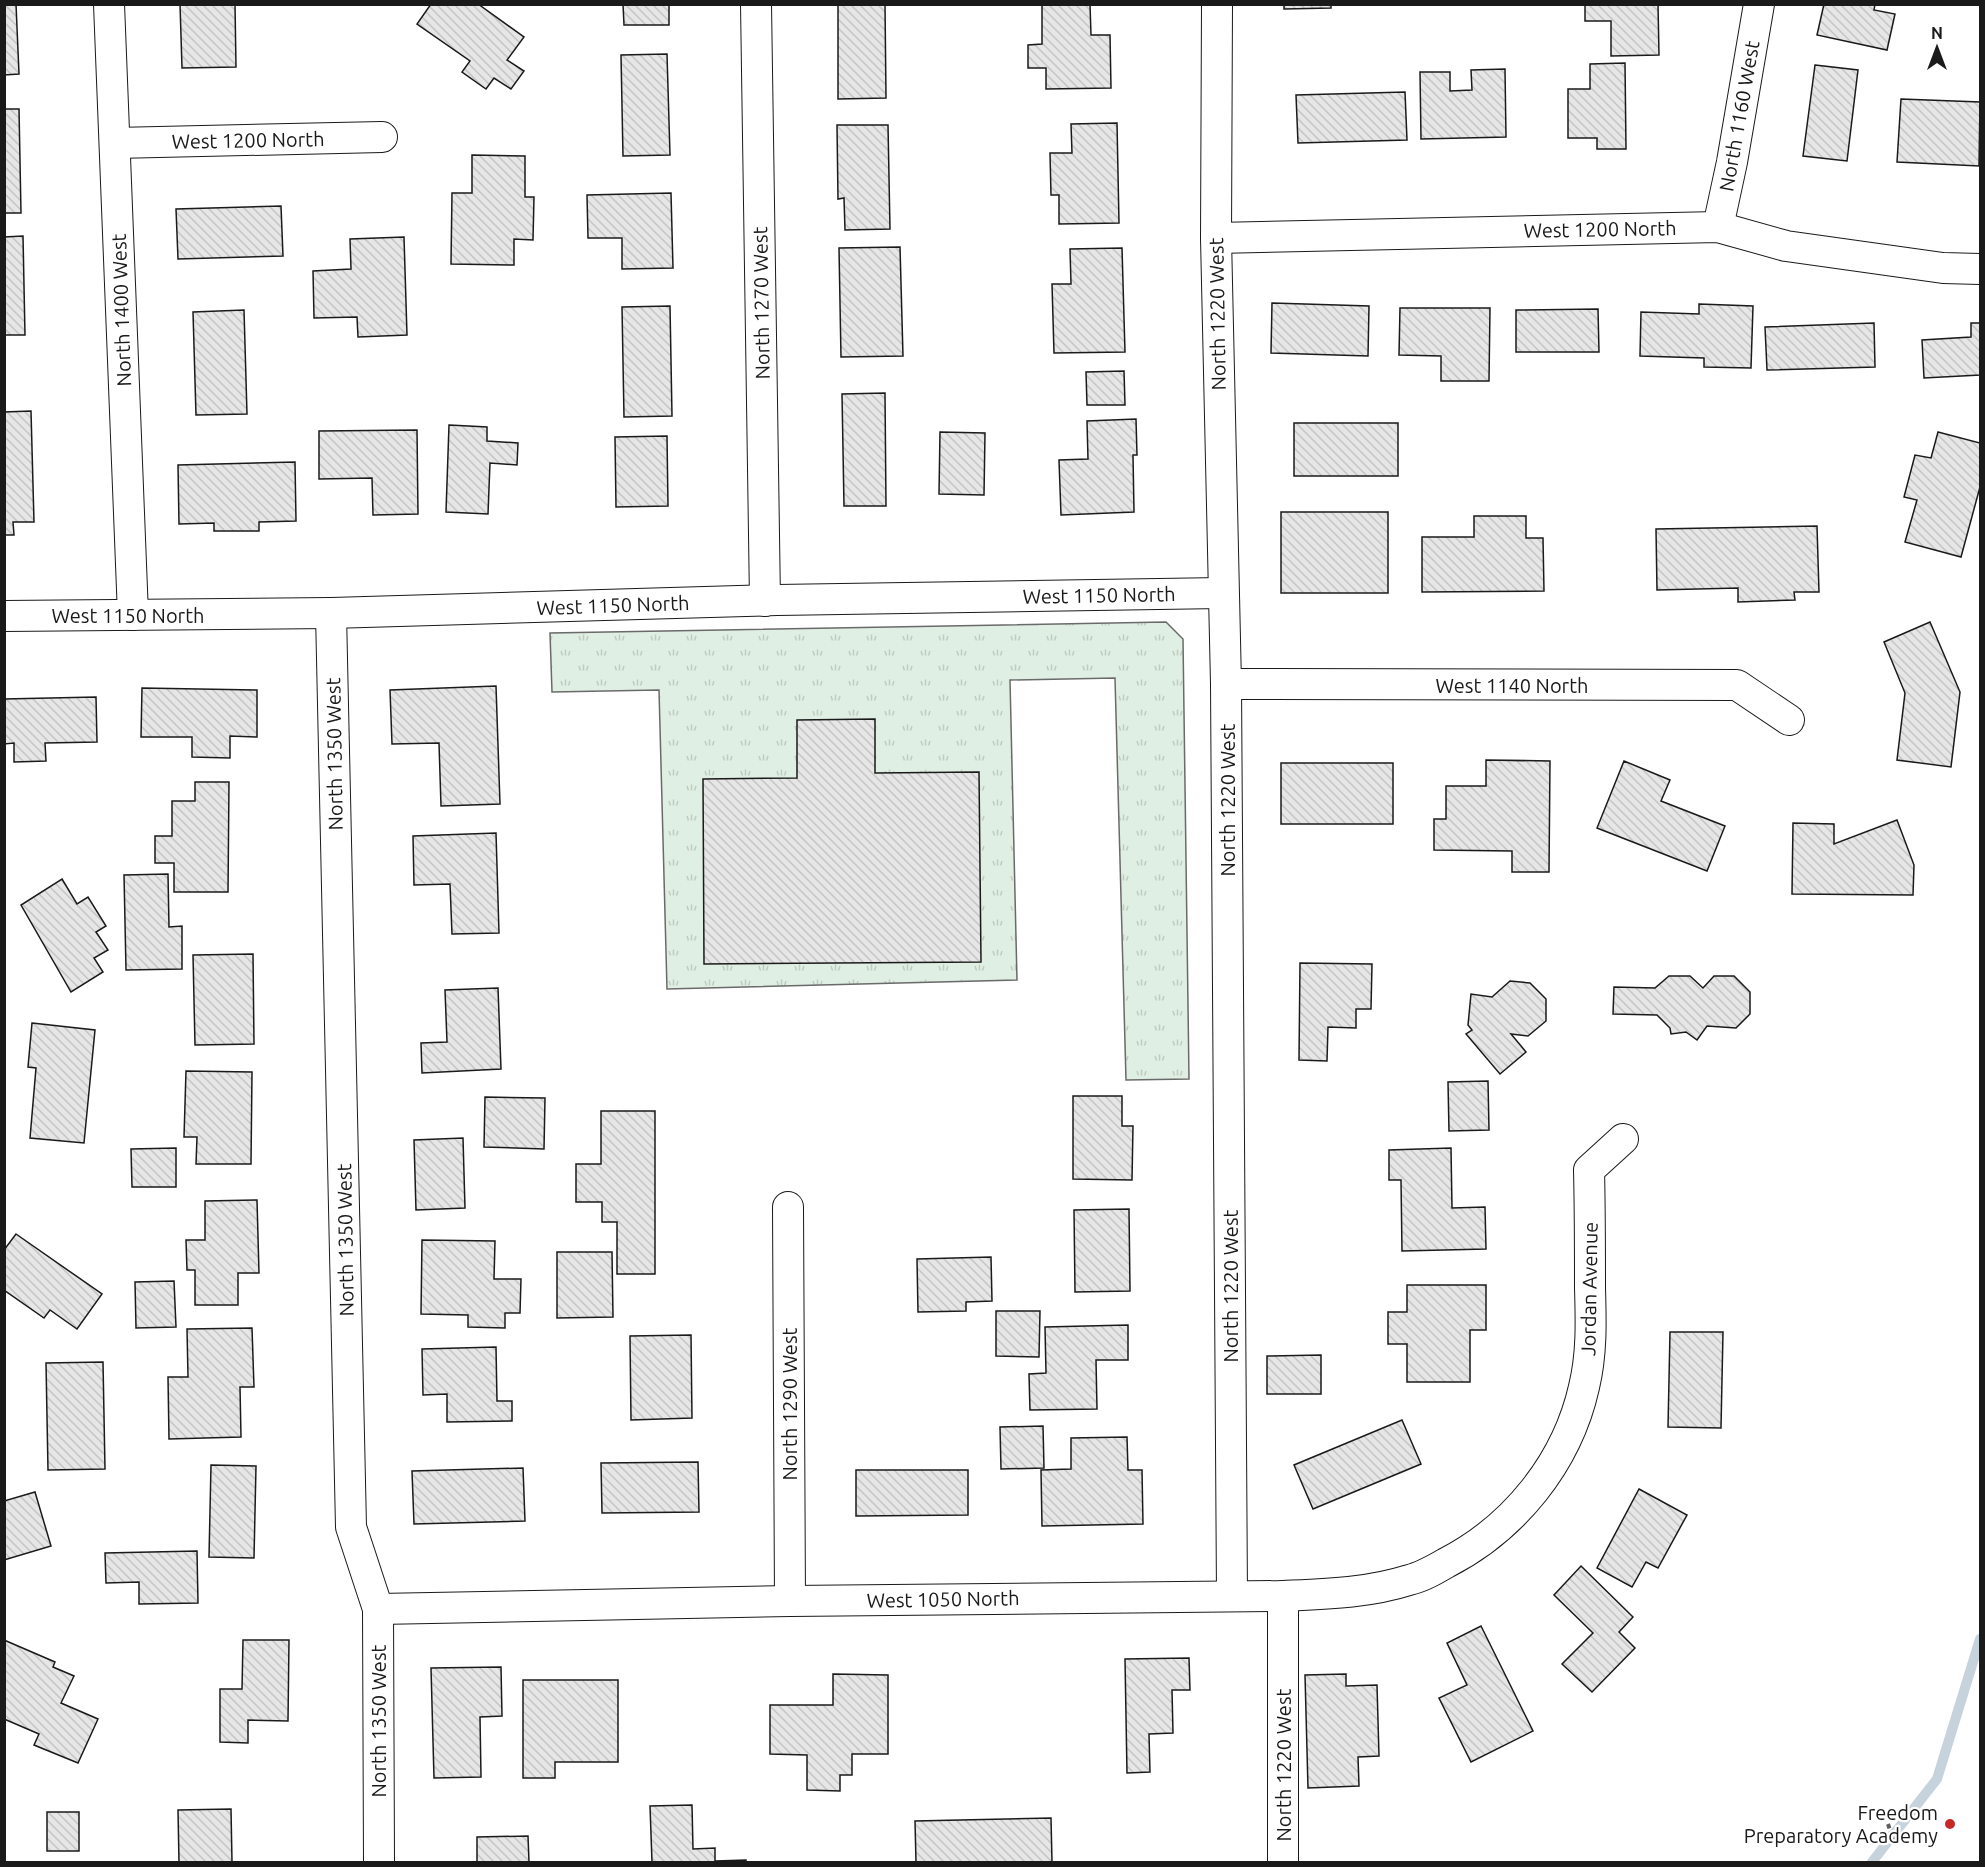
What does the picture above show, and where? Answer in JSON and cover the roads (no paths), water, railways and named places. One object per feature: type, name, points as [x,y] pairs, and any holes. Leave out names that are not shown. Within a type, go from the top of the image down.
[{"type":"street","name":"North 1400 West","points":[[109,4],[133,615]]},
{"type":"street","name":"North 1270 West","points":[[756,4],[765,601]]},
{"type":"street","name":"North 1220 West","points":[[1217,4],[1216,238],[1222,593],[1226,684],[1232,1596]]},
{"type":"street","name":"North 1160 West","points":[[1718,227],[1760,4]]},
{"type":"street","name":"West 1200 North","points":[[115,143],[382,137]]},
{"type":"street","name":"West 1200 North","points":[[1216,238],[1718,227],[1786,246],[1943,268],[1980,269]]},
{"type":"street","name":"West 1150 North","points":[[4,616],[331,612],[1222,593]]},
{"type":"street","name":"North 1350 West","points":[[331,612],[351,1527],[378,1609],[379,1863]]},
{"type":"street","name":"West 1140 North","points":[[1226,684],[1737,685],[1789,720]]},
{"type":"street","name":"Jordan Avenue","points":[[1493,1532],[1511,1517],[1536,1488],[1557,1456],[1574,1423],[1584,1387],[1591,1342],[1589,1170],[1623,1139]]},
{"type":"street","name":"North 1290 West","points":[[788,1207],[790,1601]]},
{"type":"street","name":"West 1050 North","points":[[378,1609],[790,1601],[1283,1596],[1358,1592],[1410,1580],[1471,1551],[1493,1532]]},
{"type":"street","name":"North 1220 West","points":[[1283,1596],[1283,1863]]},
{"type":"waterway","points":[[1872,1862],[1937,1779],[1980,1639]]},
{"type":"place","name":"Freedom Preparatory Academy","points":[[1950,1824]]}]
